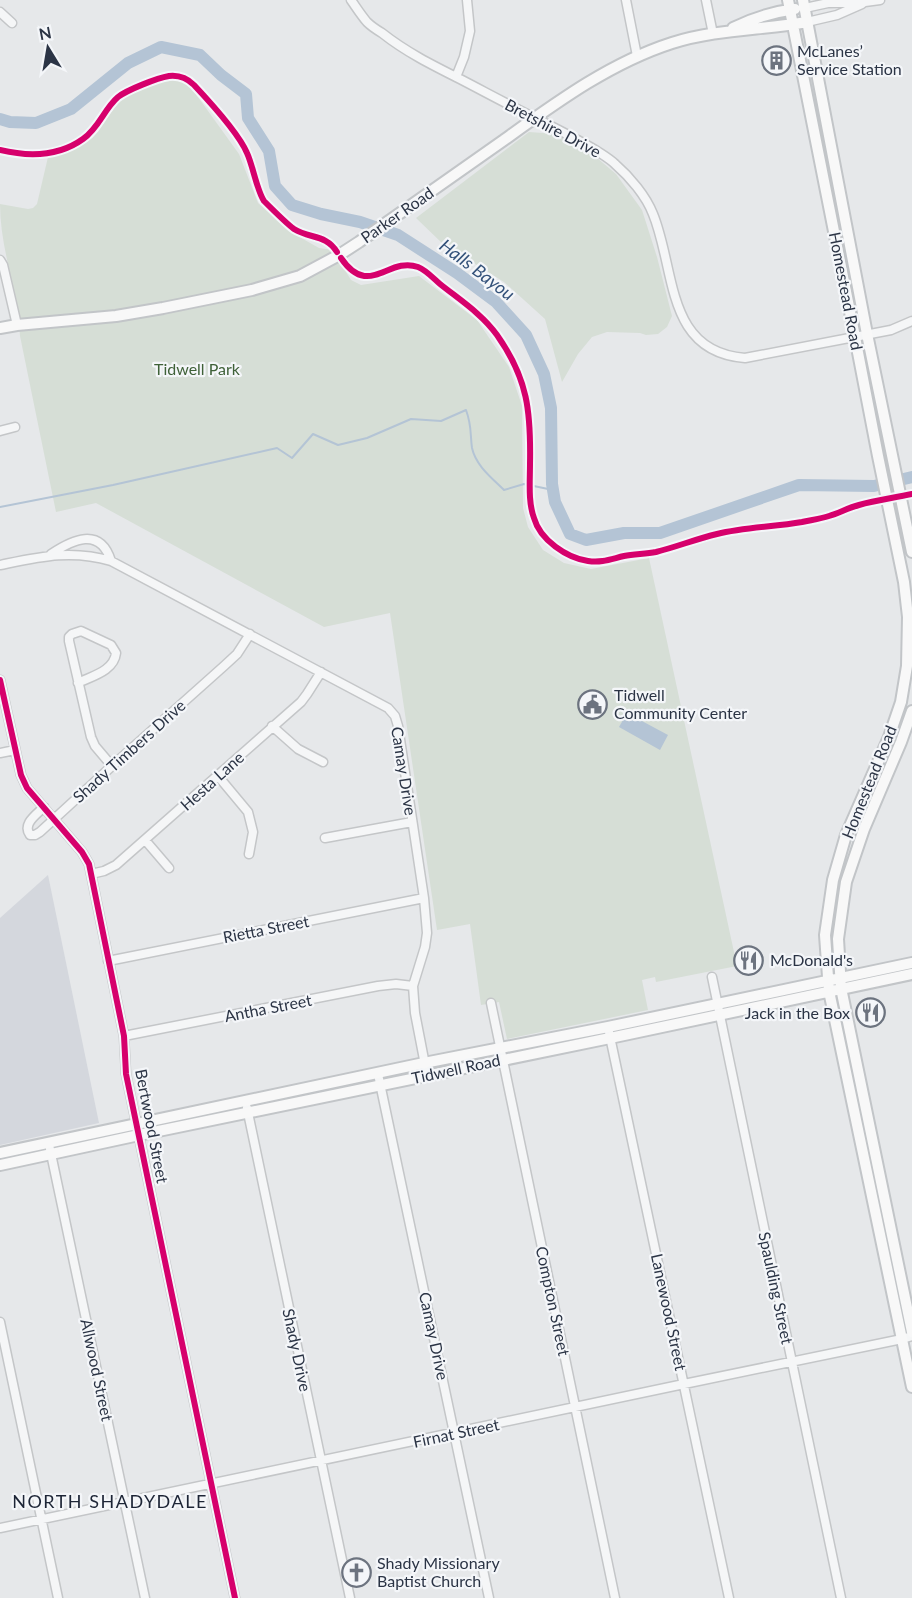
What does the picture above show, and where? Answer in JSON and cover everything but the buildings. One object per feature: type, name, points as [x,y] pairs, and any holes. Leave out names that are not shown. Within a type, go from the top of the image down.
[{"type":"main road","name":"Parker Road","points":[[728,31],[744,22],[789,5],[804,4]]},
{"type":"main road","name":"Homestead Road","points":[[804,4],[849,244],[912,552]]},
{"type":"main road","name":"Homestead Road","points":[[789,5],[910,617],[907,666],[901,702],[889,737],[846,835],[832,880],[825,935],[829,986],[867,1174],[909,1336]]},
{"type":"main road","name":"Parker Road","points":[[0,328],[116,316],[163,308],[252,290],[300,276],[359,242],[593,78],[637,56],[674,42],[728,31],[807,22]]},
{"type":"main road","points":[[837,247],[849,244]]},
{"type":"main road","points":[[874,437],[888,434]]},
{"type":"main road","points":[[893,530],[907,526]]},
{"type":"main road","points":[[901,702],[912,705]]},
{"type":"main road","name":"Homestead Road","points":[[912,711],[864,829],[846,882],[838,939],[841,983],[879,1170],[909,1336],[912,1387]]},
{"type":"main road","points":[[867,787],[880,792]]},
{"type":"main road","name":"Tidwell Road","points":[[0,1165],[50,1149],[138,1129],[379,1080],[427,1075],[501,1054],[829,986],[912,963]]},
{"type":"main road","name":"Tidwell Road","points":[[841,983],[912,974]]},
{"type":"main road","name":"Tidwell Road","points":[[379,1080],[424,1063],[501,1054]]},
{"type":"main road","points":[[848,1080],[860,1078]]},
{"type":"main road","name":"Tidwell Road","points":[[0,1153],[50,1149]]},
{"type":"main road","points":[[867,1174],[879,1170]]},
{"type":"street","name":"Bretshire Drive","points":[[351,0],[368,22],[394,43],[421,60],[581,141],[614,163],[636,186],[653,213],[680,314],[698,339],[710,348],[721,354],[745,358],[891,330],[912,321]]},
{"type":"street","points":[[456,77],[464,57],[470,31],[467,0]]},
{"type":"street","points":[[626,0],[637,56]]},
{"type":"street","points":[[706,0],[713,34]]},
{"type":"street","name":"Parker Road","points":[[804,4],[880,0]]},
{"type":"street","name":"Parker Road","points":[[807,22],[837,15],[865,2]]},
{"type":"street","points":[[0,12],[12,23]]},
{"type":"street","points":[[0,260],[17,325]]},
{"type":"street","points":[[0,430],[15,427]]},
{"type":"street","name":"Camay Drive","points":[[50,555],[67,544],[87,539],[96,541],[103,547],[111,561]]},
{"type":"street","name":"Camay Drive","points":[[0,565],[50,555],[83,554],[111,561],[388,708],[395,716],[424,898],[427,933],[413,986],[415,1012],[427,1075]]},
{"type":"street","points":[[78,683],[109,667],[114,662],[116,653],[111,645],[81,631],[69,637],[78,683],[91,737],[95,746],[112,766]]},
{"type":"street","name":"Shady Timbers Drive","points":[[44,807],[28,824],[30,836],[40,832],[237,654],[250,634]]},
{"type":"street","name":"Hesta Lane","points":[[91,874],[111,868],[146,840],[308,694],[321,672]]},
{"type":"street","name":"Bertwood Street","points":[[0,680],[21,775],[27,788],[82,852],[89,864],[124,1036],[126,1074],[235,1598]]},
{"type":"street","points":[[272,726],[298,749],[323,762]]},
{"type":"street","points":[[0,753],[15,750]]},
{"type":"street","points":[[218,776],[248,812],[253,832],[249,854]]},
{"type":"street","points":[[325,838],[412,822]]},
{"type":"street","points":[[146,840],[169,868]]},
{"type":"street","name":"Rietta Street","points":[[108,961],[424,898]]},
{"type":"street","name":"Spaulding Street","points":[[712,978],[841,1598]]},
{"type":"street","name":"Antha Street","points":[[124,1036],[378,986],[396,984],[413,986]]},
{"type":"street","name":"Compton Street","points":[[491,1003],[615,1598]]},
{"type":"street","name":"Lanewood Street","points":[[609,1032],[729,1598]]},
{"type":"street","name":"Camay Drive","points":[[379,1080],[489,1598]]},
{"type":"street","name":"Shady Drive","points":[[247,1107],[350,1598]]},
{"type":"street","name":"Allwood Street","points":[[50,1149],[146,1598]]},
{"type":"street","points":[[0,1322],[58,1598]]},
{"type":"street","name":"Firnat Street","points":[[0,1528],[909,1336]]},
{"type":"shaded area","points":[[48,875],[99,1123],[0,1145],[0,918]]},
{"type":"green space","name":"Tidwell Park","points":[[167,80],[181,80],[190,86],[239,154],[258,203],[296,235],[319,248],[333,250],[353,239],[362,248],[340,262],[351,280],[361,285],[419,276],[477,320],[509,367],[522,406],[523,508],[528,527],[543,550],[564,563],[591,569],[649,558],[737,966],[656,982],[655,977],[642,980],[648,1010],[507,1039],[499,1002],[481,1005],[470,924],[437,930],[390,613],[324,627],[96,503],[56,512],[20,336],[19,319],[3,237],[0,204],[33,208],[37,204],[48,157],[73,148],[88,139],[127,95]]},
{"type":"green space","points":[[529,132],[557,134],[590,152],[616,174],[642,210],[672,316],[667,327],[658,334],[607,332],[592,337],[578,354],[562,382],[545,319],[504,282],[443,244],[416,218]]},
{"type":"water","points":[[627,713],[668,735],[660,750],[619,727]]},
{"type":"waterway","name":"Halls Bayou","points":[[0,119],[10,122],[36,123],[71,109],[128,63],[161,47],[200,55],[246,94],[248,118],[269,151],[275,186],[292,205],[360,222],[398,235],[457,273],[496,302],[526,335],[544,374],[551,408],[552,484],[555,502],[570,534],[586,540],[624,533],[660,533],[799,485],[874,486],[912,477]]},
{"type":"waterway","points":[[0,507],[113,485],[277,448],[292,458],[313,434],[338,445],[367,438],[411,419],[441,421],[466,410],[474,454],[485,471],[504,490],[524,484],[553,490]]},
{"type":"cycle path","points":[[0,150],[22,154],[43,154],[64,149],[89,135],[113,102],[122,94],[164,77],[182,78],[194,85],[243,145],[264,201],[294,229],[323,239],[337,252]]},
{"type":"cycle path","points":[[341,258],[351,270],[361,275],[370,276],[407,265],[421,268],[491,327],[515,366],[526,397],[530,428],[530,499],[534,518],[542,534],[555,547],[572,556],[588,561],[598,561],[656,552],[717,534],[819,519],[865,503],[912,494]]},
{"type":"cycle path","points":[[0,680],[21,775],[27,788],[82,852],[89,864],[124,1036],[126,1074],[235,1598]]},
{"type":"place","name":"McLanes’ Service Station","points":[[776,60]]},
{"type":"place","name":"Tidwell Community Center","points":[[593,704]]},
{"type":"place","name":"McDonald's","points":[[749,960]]},
{"type":"place","name":"Jack in the Box","points":[[871,1013]]},
{"type":"place","name":"Shady Missionary Baptist Church","points":[[356,1572]]},
{"type":"district","name":"NORTH SHADYDALE","points":[[110,1502]]}]
